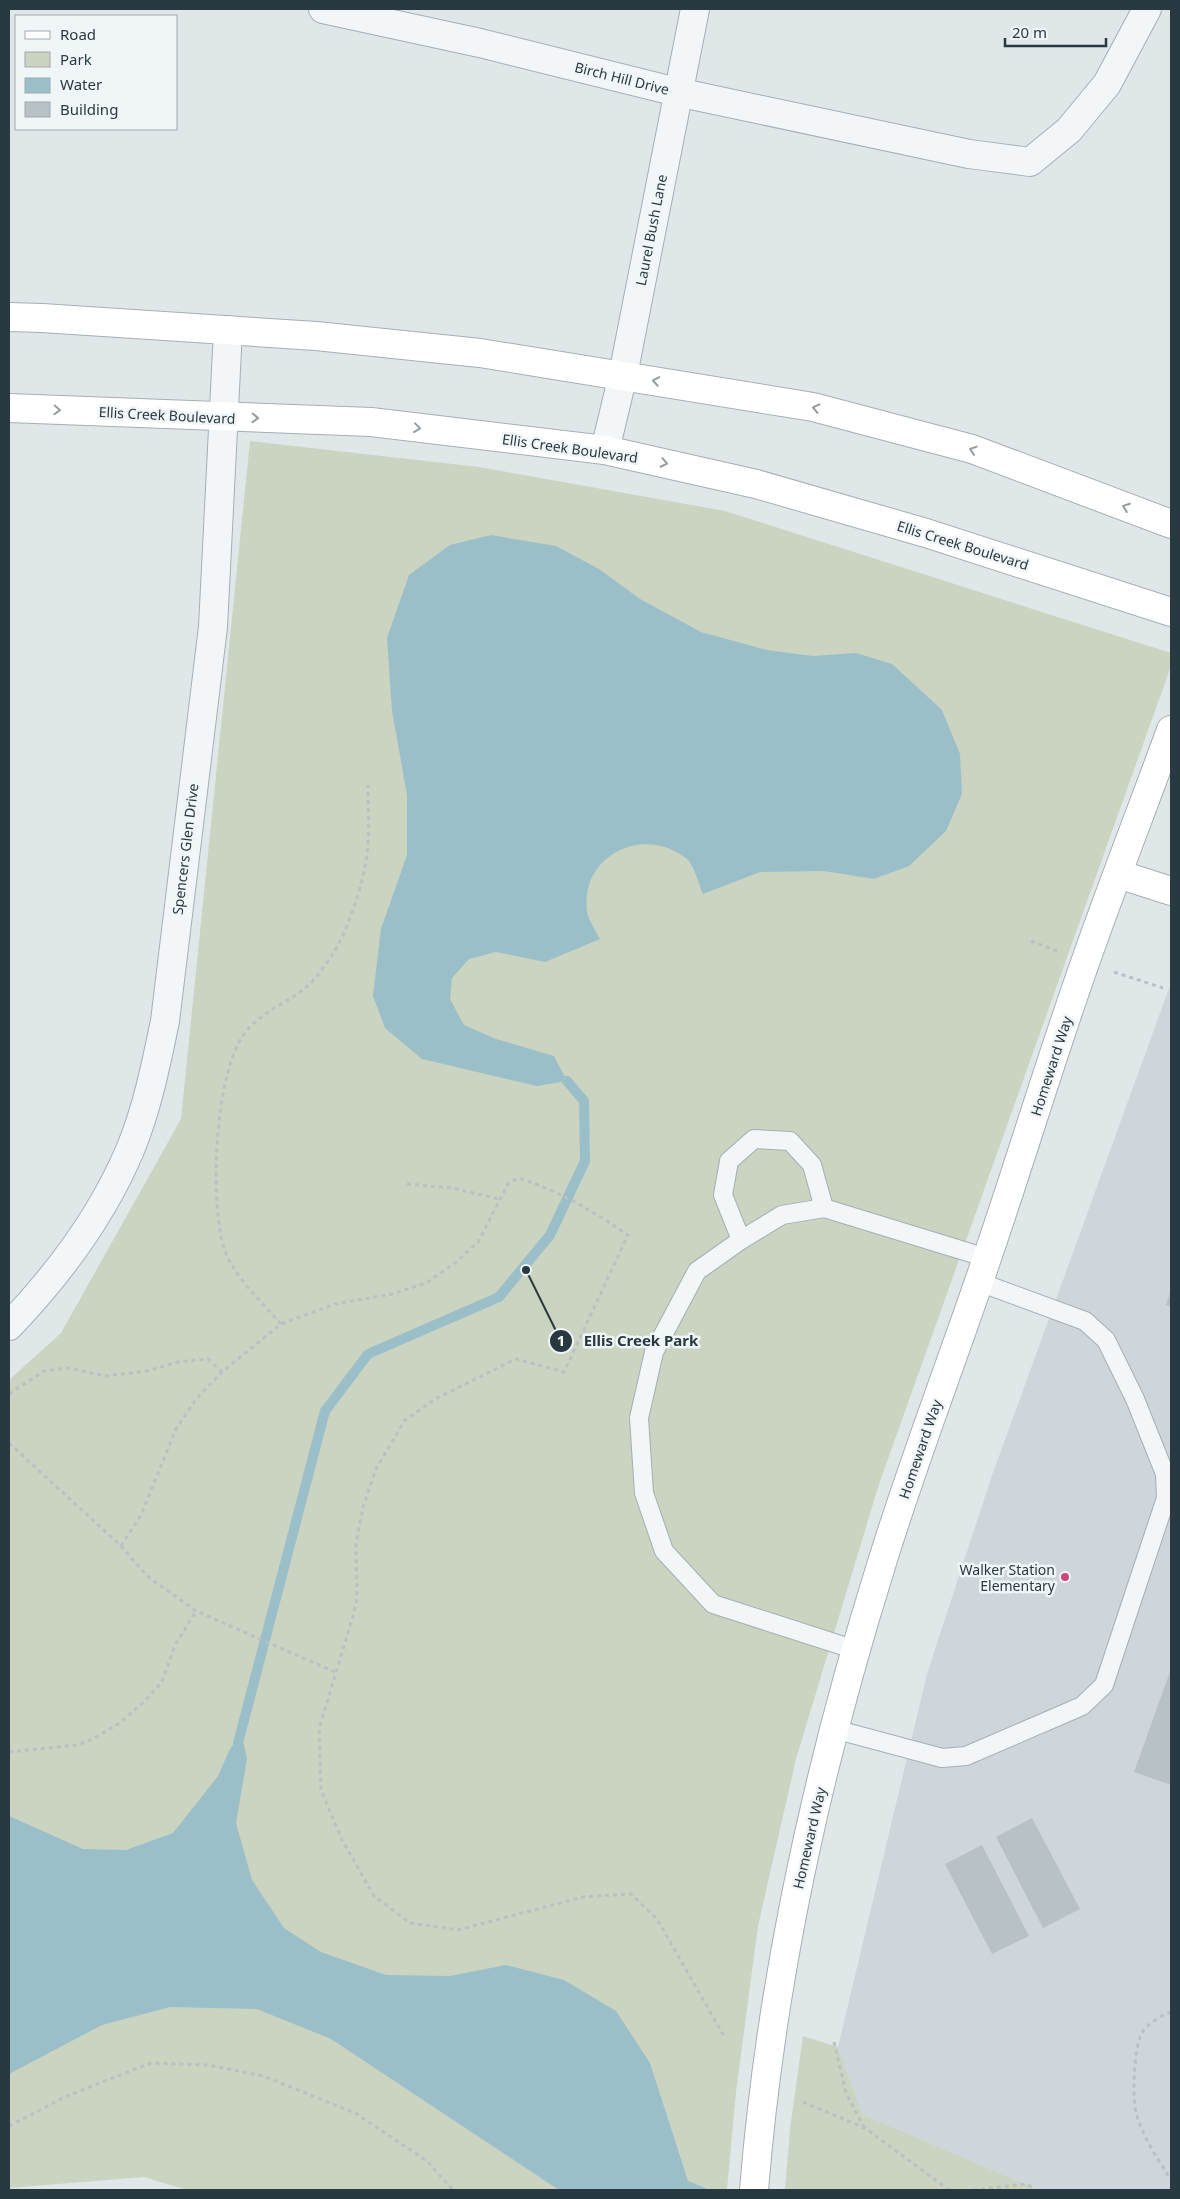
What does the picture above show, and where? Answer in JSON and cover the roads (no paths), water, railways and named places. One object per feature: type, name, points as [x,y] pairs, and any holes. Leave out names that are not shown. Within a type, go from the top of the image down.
[{"type":"street","name":"Birch Hill Drive","points":[[322,9],[480,43],[678,92],[969,154],[1030,162],[1070,130],[1107,84],[1147,9]]},
{"type":"street","name":"Laurel Bush Lane","points":[[605,450],[623,375],[695,9]]},
{"type":"street","points":[[9,318],[42,318],[316,336],[480,353],[813,407],[972,449],[1171,524]]},
{"type":"street","name":"Spencers Glen Drive","points":[[9,1326],[37,1296],[80,1241],[112,1188],[130,1149],[152,1085],[165,1021],[213,626],[228,330]]},
{"type":"street","name":"Ellis Creek Boulevard","points":[[9,408],[371,422],[605,450],[756,484],[936,536],[1171,612]]},
{"type":"street","name":"Homeward Way","points":[[754,2190],[772,2026],[787,1934],[834,1728],[856,1650],[922,1440],[983,1270],[1085,963],[1171,730]]},
{"type":"street","points":[[1118,874],[1171,891]]},
{"type":"lane","points":[[741,1240],[723,1195],[729,1161],[754,1139],[790,1141],[812,1165],[824,1208]]},
{"type":"lane","points":[[834,1728],[942,1758],[966,1756],[1082,1706],[1104,1686],[1166,1498],[1164,1474],[1135,1399],[1106,1340],[1085,1321],[983,1270],[824,1208],[782,1215],[696,1271],[654,1352],[639,1418],[644,1493],[664,1551],[713,1604],[856,1650]]},
{"type":"water","points":[[491,535],[556,546],[599,569],[640,599],[701,632],[767,650],[813,656],[856,653],[892,664],[942,710],[960,754],[962,794],[946,831],[909,866],[874,879],[824,871],[760,872],[703,894],[694,870],[687,859],[670,849],[652,844],[635,845],[618,851],[604,861],[594,874],[588,891],[587,911],[590,922],[600,939],[545,962],[496,952],[469,959],[452,978],[450,999],[464,1025],[496,1039],[554,1056],[567,1081],[537,1086],[422,1059],[385,1028],[373,996],[381,929],[407,855],[407,795],[392,711],[387,638],[409,575],[450,545]]},
{"type":"water","points":[[241,1731],[247,1759],[236,1823],[252,1880],[284,1928],[321,1952],[386,1975],[450,1976],[506,1965],[564,1980],[616,2011],[650,2063],[688,2181],[710,2190],[559,2190],[331,2039],[257,2009],[170,2007],[102,2025],[9,2074],[9,1816],[83,1849],[126,1850],[173,1833],[218,1776],[228,1753]]},
{"type":"waterway","points":[[238,1743],[325,1411],[368,1354],[499,1297],[550,1235],[585,1161],[584,1101],[567,1081]]},
{"type":"place","name":"Ellis Creek Park","points":[[526,1270]]},
{"type":"place","name":"Walker Station Elementary","points":[[1065,1577]]}]
